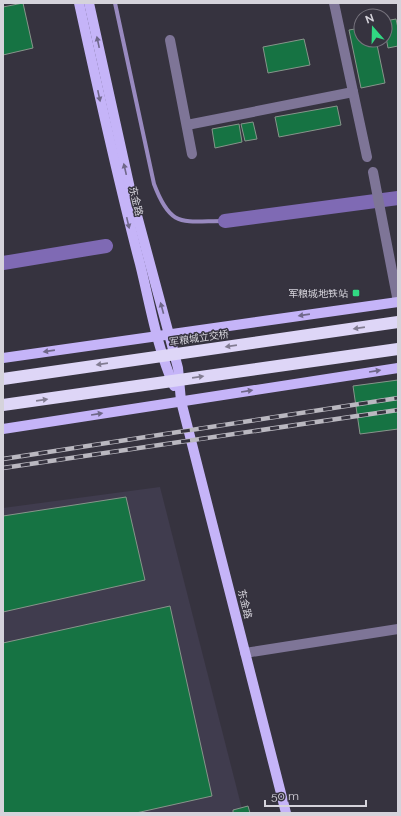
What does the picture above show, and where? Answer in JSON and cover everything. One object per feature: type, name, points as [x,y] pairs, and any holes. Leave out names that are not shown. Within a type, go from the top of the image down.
[{"type":"highway","name":"军粮城立交桥","points":[[3,379],[398,322]]},
{"type":"highway","points":[[3,405],[398,349]]},
{"type":"main road","name":"东金路","points":[[79,3],[130,231],[157,336],[170,378],[181,401]]},
{"type":"main road","name":"东金路","points":[[89,3],[131,193],[178,368],[181,401],[286,813]]},
{"type":"main road","points":[[3,358],[398,302]]},
{"type":"main road","points":[[3,429],[398,368]]},
{"type":"street","points":[[334,3],[367,157]]},
{"type":"street","points":[[170,40],[192,154]]},
{"type":"street","points":[[187,125],[352,92]]},
{"type":"street","points":[[374,177],[398,302]]},
{"type":"street","points":[[245,653],[398,629]]},
{"type":"shaded area","points":[[160,487],[243,813],[3,813],[3,508]]},
{"type":"building","points":[[23,3],[33,48],[3,55],[3,7]]},
{"type":"building","points":[[396,19],[398,28],[398,46],[393,47],[393,20]]},
{"type":"building","points":[[353,29],[353,48],[378,48],[385,83],[361,88],[349,30]]},
{"type":"building","points":[[304,39],[310,65],[268,73],[263,47]]},
{"type":"building","points":[[337,106],[341,125],[279,137],[275,117]]},
{"type":"building","points":[[253,122],[257,139],[245,141],[241,124]]},
{"type":"building","points":[[239,124],[242,142],[215,148],[212,129]]},
{"type":"building","points":[[398,380],[398,429],[360,434],[353,386]]},
{"type":"building","points":[[126,497],[145,580],[3,612],[3,516]]},
{"type":"building","points":[[170,606],[212,796],[136,813],[3,813],[3,643]]},
{"type":"building","points":[[248,806],[250,813],[233,813],[233,810]]},
{"type":"waterway","points":[[115,3],[154,184],[160,199],[166,209],[180,219],[198,222],[225,221]]},
{"type":"waterway","points":[[225,221],[398,198]]},
{"type":"waterway","points":[[3,263],[106,246]]},
{"type":"railway","points":[[3,459],[398,398]]},
{"type":"railway","points":[[3,468],[398,410]]},
{"type":"place","name":"军粮城地铁站","points":[[356,293]]}]
